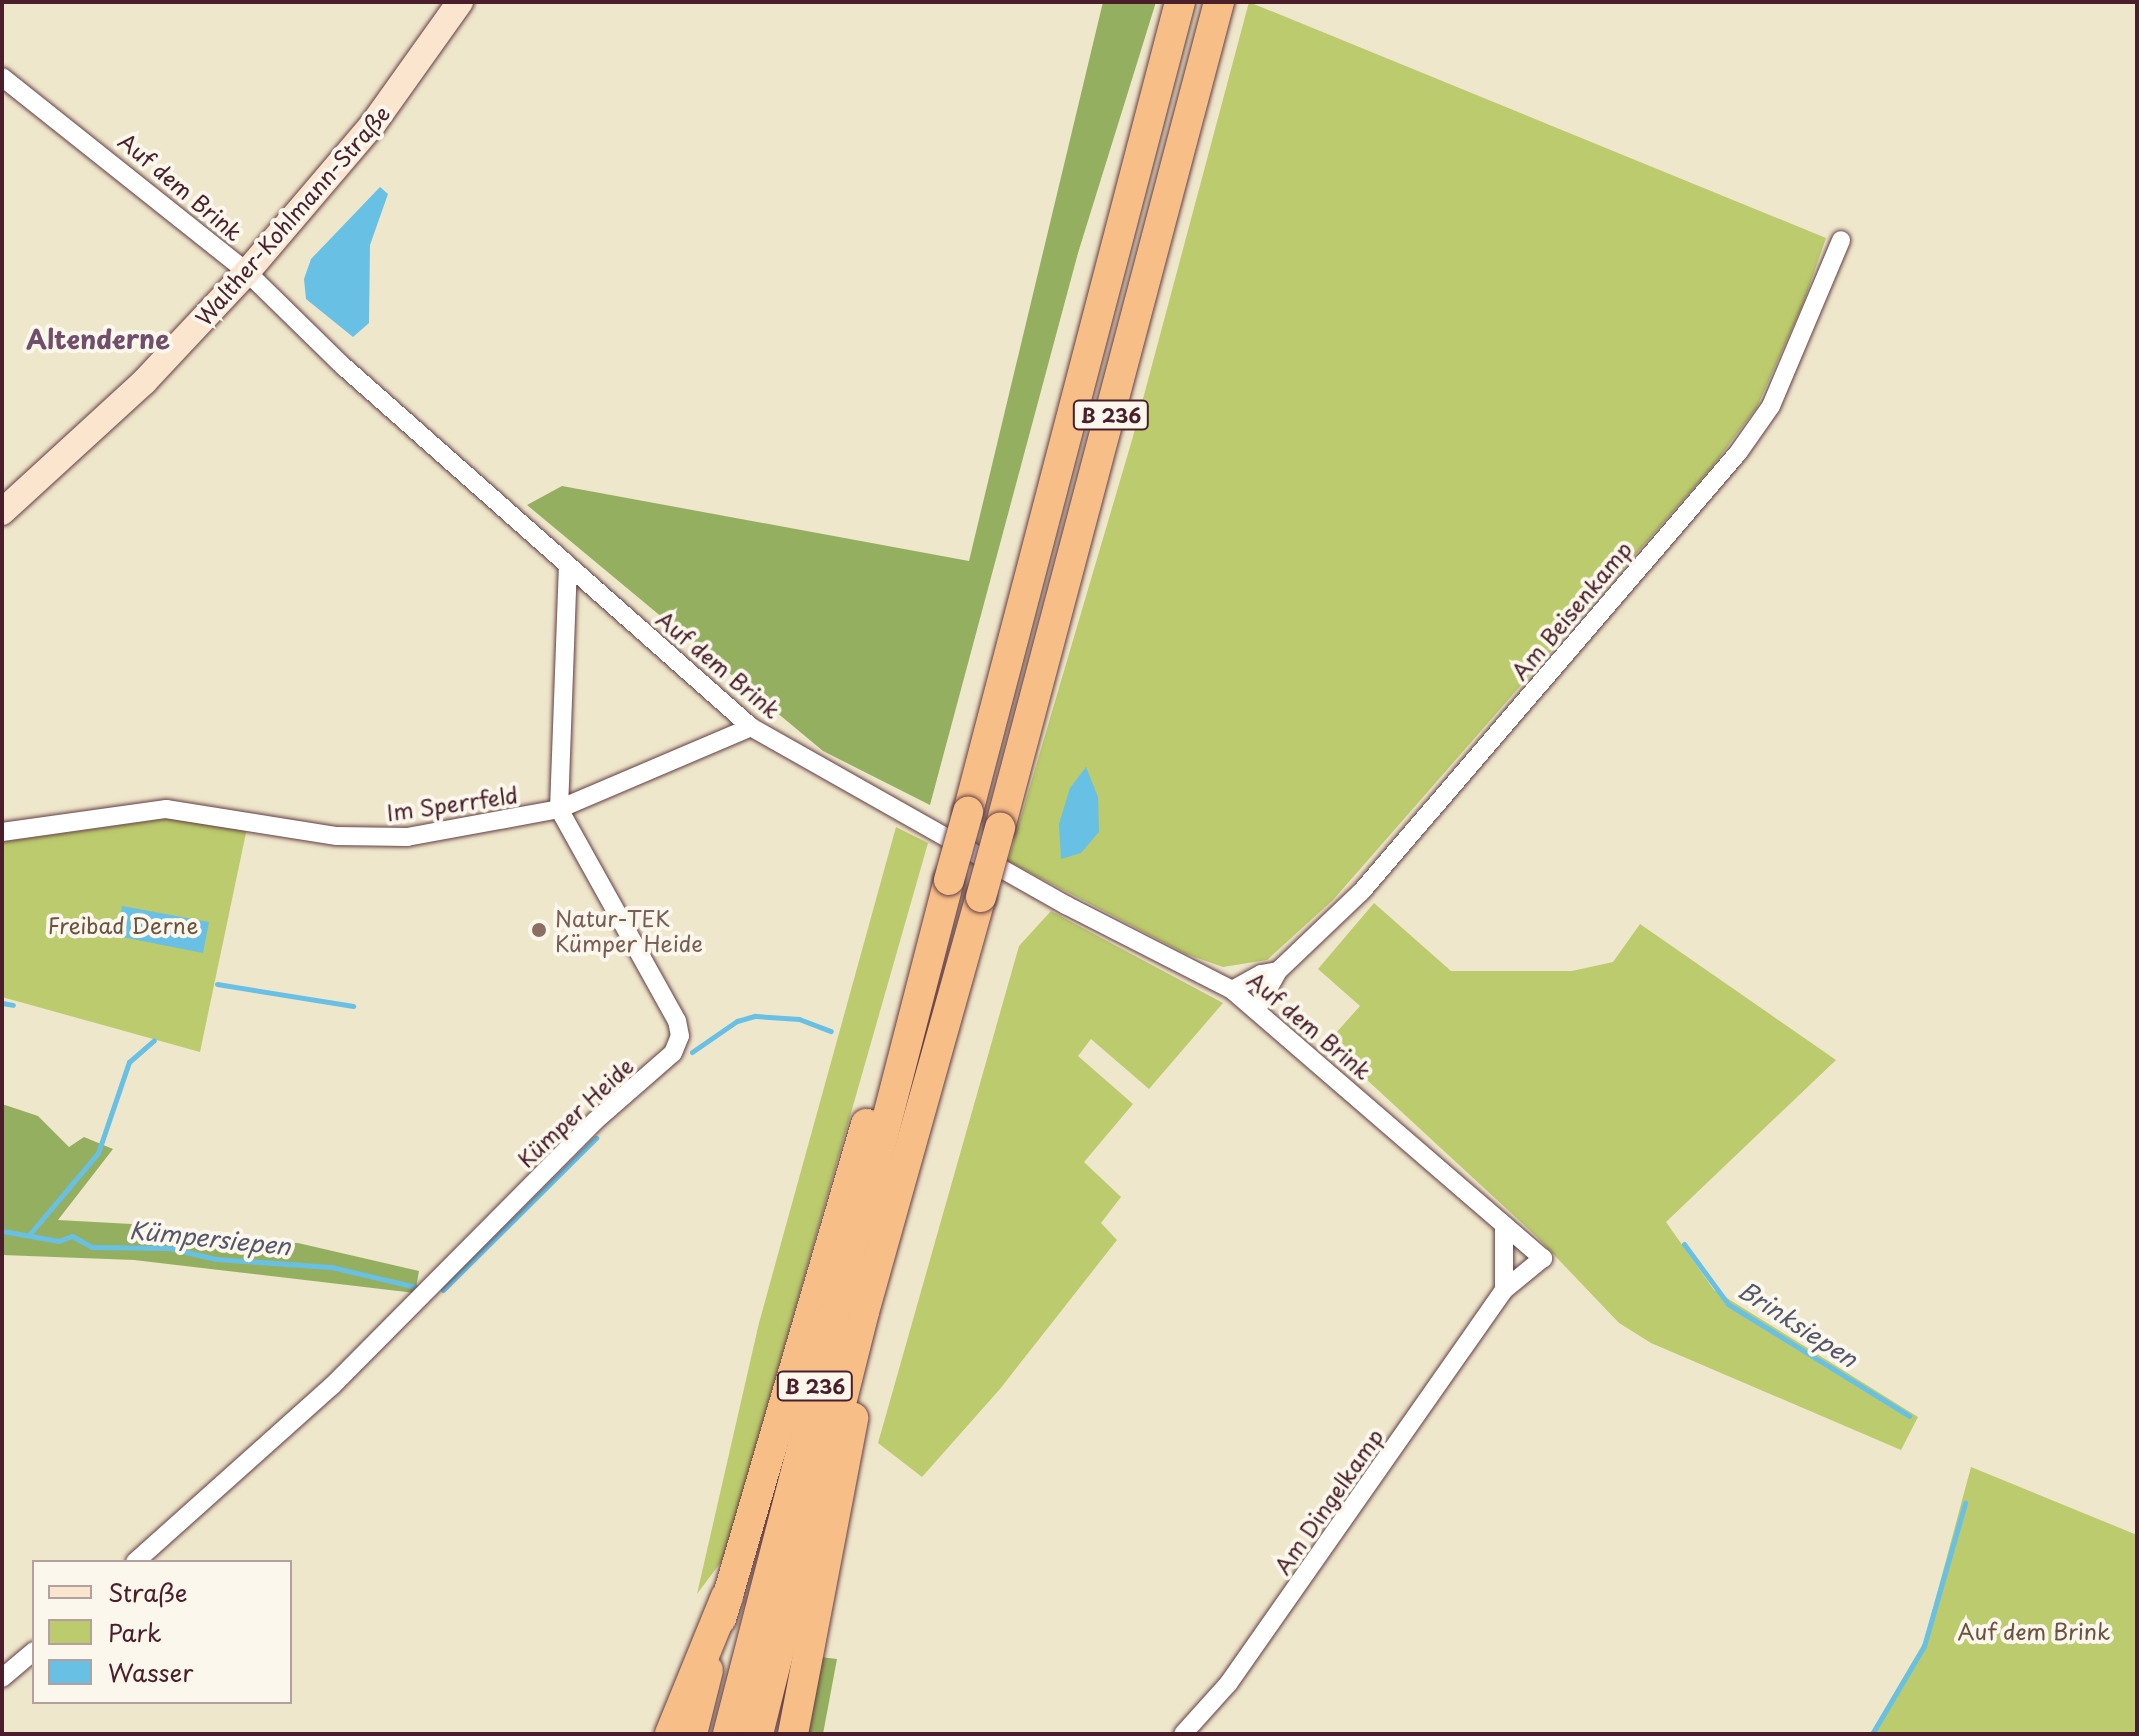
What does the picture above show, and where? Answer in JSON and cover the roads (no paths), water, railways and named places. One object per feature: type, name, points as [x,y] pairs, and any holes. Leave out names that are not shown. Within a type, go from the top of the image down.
[{"type":"highway","name":"B 236","points":[[728,1734],[1180,2]]},
{"type":"highway","name":"B 236","points":[[758,1734],[864,1312],[1000,828],[1219,2]]},
{"type":"highway","points":[[692,1734],[727,1597],[846,1179],[868,1116],[907,1040]]},
{"type":"highway","points":[[793,1734],[846,1470],[864,1312]]},
{"type":"highway","points":[[671,1734],[727,1597]]},
{"type":"main road","name":"Walther-Kohlmann-Straße","points":[[2,512],[144,382],[247,272],[373,124],[460,2]]},
{"type":"street","name":"Auf dem Brink","points":[[2,77],[247,272],[342,365],[568,569],[751,727],[1078,912],[1232,990],[1543,1258]]},
{"type":"street","name":"Am Beisenkamp","points":[[1257,1009],[1278,971],[1362,891],[1738,453],[1771,406],[1841,240]]},
{"type":"street","points":[[559,809],[568,569]]},
{"type":"street","name":"Im Sperrfeld","points":[[2,832],[166,809],[337,836],[407,837],[559,809],[751,727]]},
{"type":"street","name":"Kümper Heide","points":[[137,1560],[332,1386],[595,1121],[673,1053],[680,1036],[677,1021],[559,809]]},
{"type":"street","name":"Am Beisenkamp","points":[[1232,990],[1261,974],[1278,971]]},
{"type":"street","points":[[1504,1225],[1504,1290]]},
{"type":"street","name":"Am Dingelkamp","points":[[1183,1734],[1228,1684],[1504,1290],[1543,1258]]},
{"type":"street","points":[[2,1678],[32,1653]]},
{"type":"water","points":[[380,187],[388,194],[370,245],[369,323],[353,337],[306,299],[304,279],[311,259]]},
{"type":"water","points":[[1086,767],[1098,797],[1099,832],[1081,853],[1061,859],[1059,824],[1070,788]]},
{"type":"water","points":[[122,906],[209,922],[203,953],[117,936]]},
{"type":"waterway","points":[[217,984],[353,1006]]},
{"type":"waterway","points":[[2,1003],[13,1005]]},
{"type":"waterway","name":"Kümpersiepen","points":[[692,1052],[737,1021],[755,1016],[799,1019],[831,1031]]},
{"type":"waterway","points":[[29,1235],[98,1153],[129,1062],[154,1040]]},
{"type":"waterway","name":"Kümpersiepen","points":[[443,1290],[596,1138]]},
{"type":"waterway","name":"Kümpersiepen","points":[[2,1231],[59,1241],[72,1236],[92,1247],[169,1248],[216,1259],[331,1267],[416,1287]]},
{"type":"waterway","name":"Brinksiepen","points":[[1684,1244],[1728,1304],[1909,1416]]},
{"type":"waterway","name":"Brinksiepen","points":[[1872,1734],[1924,1646],[1965,1503]]},
{"type":"place","name":"Natur-TEK Kümper Heide","points":[[539,930]]},
{"type":"district","name":"Altenderne","points":[[98,339]]},
{"type":"park label","name":"Freibad Derne","points":[[123,925]]}]
